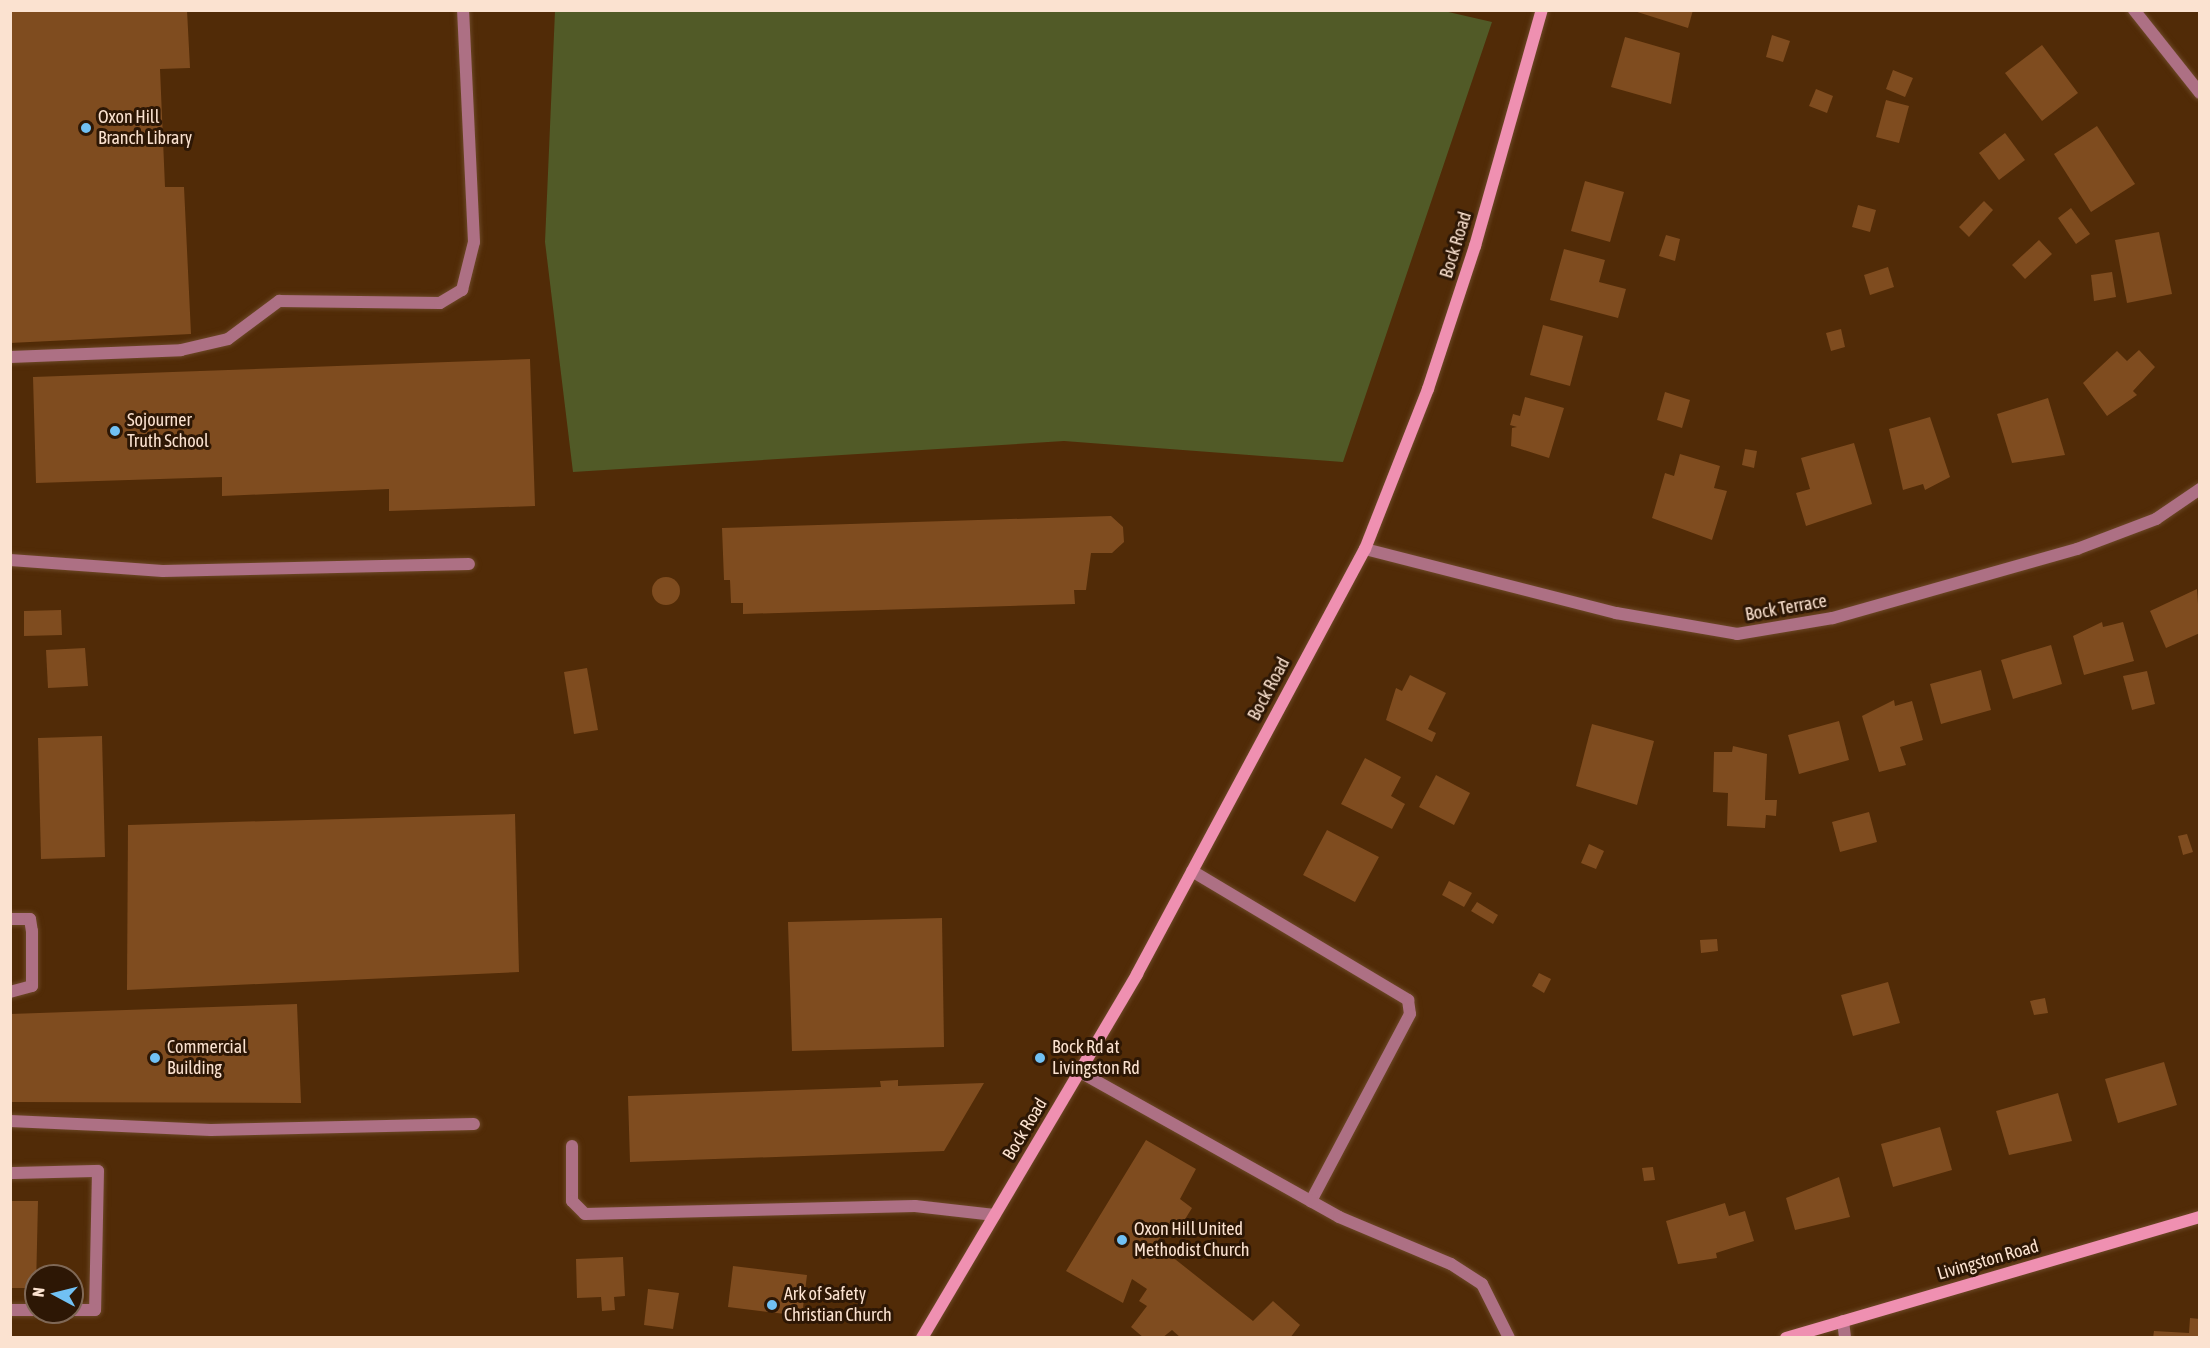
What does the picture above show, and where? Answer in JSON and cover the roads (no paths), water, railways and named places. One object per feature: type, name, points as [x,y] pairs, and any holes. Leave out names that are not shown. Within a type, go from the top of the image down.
[{"type":"main road","name":"Bock Road","points":[[924,1337],[1080,1072],[1192,871],[1365,549],[1428,390],[1475,246],[1542,10]]},
{"type":"main road","name":"Livingston Road","points":[[1786,1338],[2199,1217]]},
{"type":"street","points":[[10,357],[181,350],[228,339],[279,301],[440,303],[462,290],[474,242],[463,10]]},
{"type":"street","points":[[2134,10],[2199,93]]},
{"type":"street","name":"Bock Terrace","points":[[1365,549],[1650,621],[1737,634],[1833,618],[2077,549],[2156,519],[2199,489]]},
{"type":"street","points":[[10,560],[163,571],[469,564]]},
{"type":"street","points":[[1192,871],[1408,1000],[1410,1014],[1311,1201]]},
{"type":"street","points":[[10,919],[30,919],[32,931],[32,986],[10,992]]},
{"type":"street","points":[[1080,1072],[1311,1201],[1451,1264],[1482,1284],[1509,1338]]},
{"type":"street","points":[[10,1121],[211,1130],[474,1124]]},
{"type":"street","points":[[572,1146],[572,1201],[585,1214],[915,1206],[994,1215]]},
{"type":"street","points":[[10,1173],[98,1171],[95,1310],[84,1310]]},
{"type":"street","points":[[1843,1321],[1845,1338]]},
{"type":"place","name":"Oxon Hill Branch Library","points":[[86,128]]},
{"type":"place","name":"Sojourner Truth School","points":[[115,431]]},
{"type":"place","name":"Commercial Building","points":[[155,1058]]},
{"type":"place","name":"Bock Rd at Livingston Rd","points":[[1040,1058]]},
{"type":"place","name":"Oxon Hill United Methodist Church","points":[[1122,1240]]},
{"type":"place","name":"Ark of Safety Christian Church","points":[[772,1305]]}]
